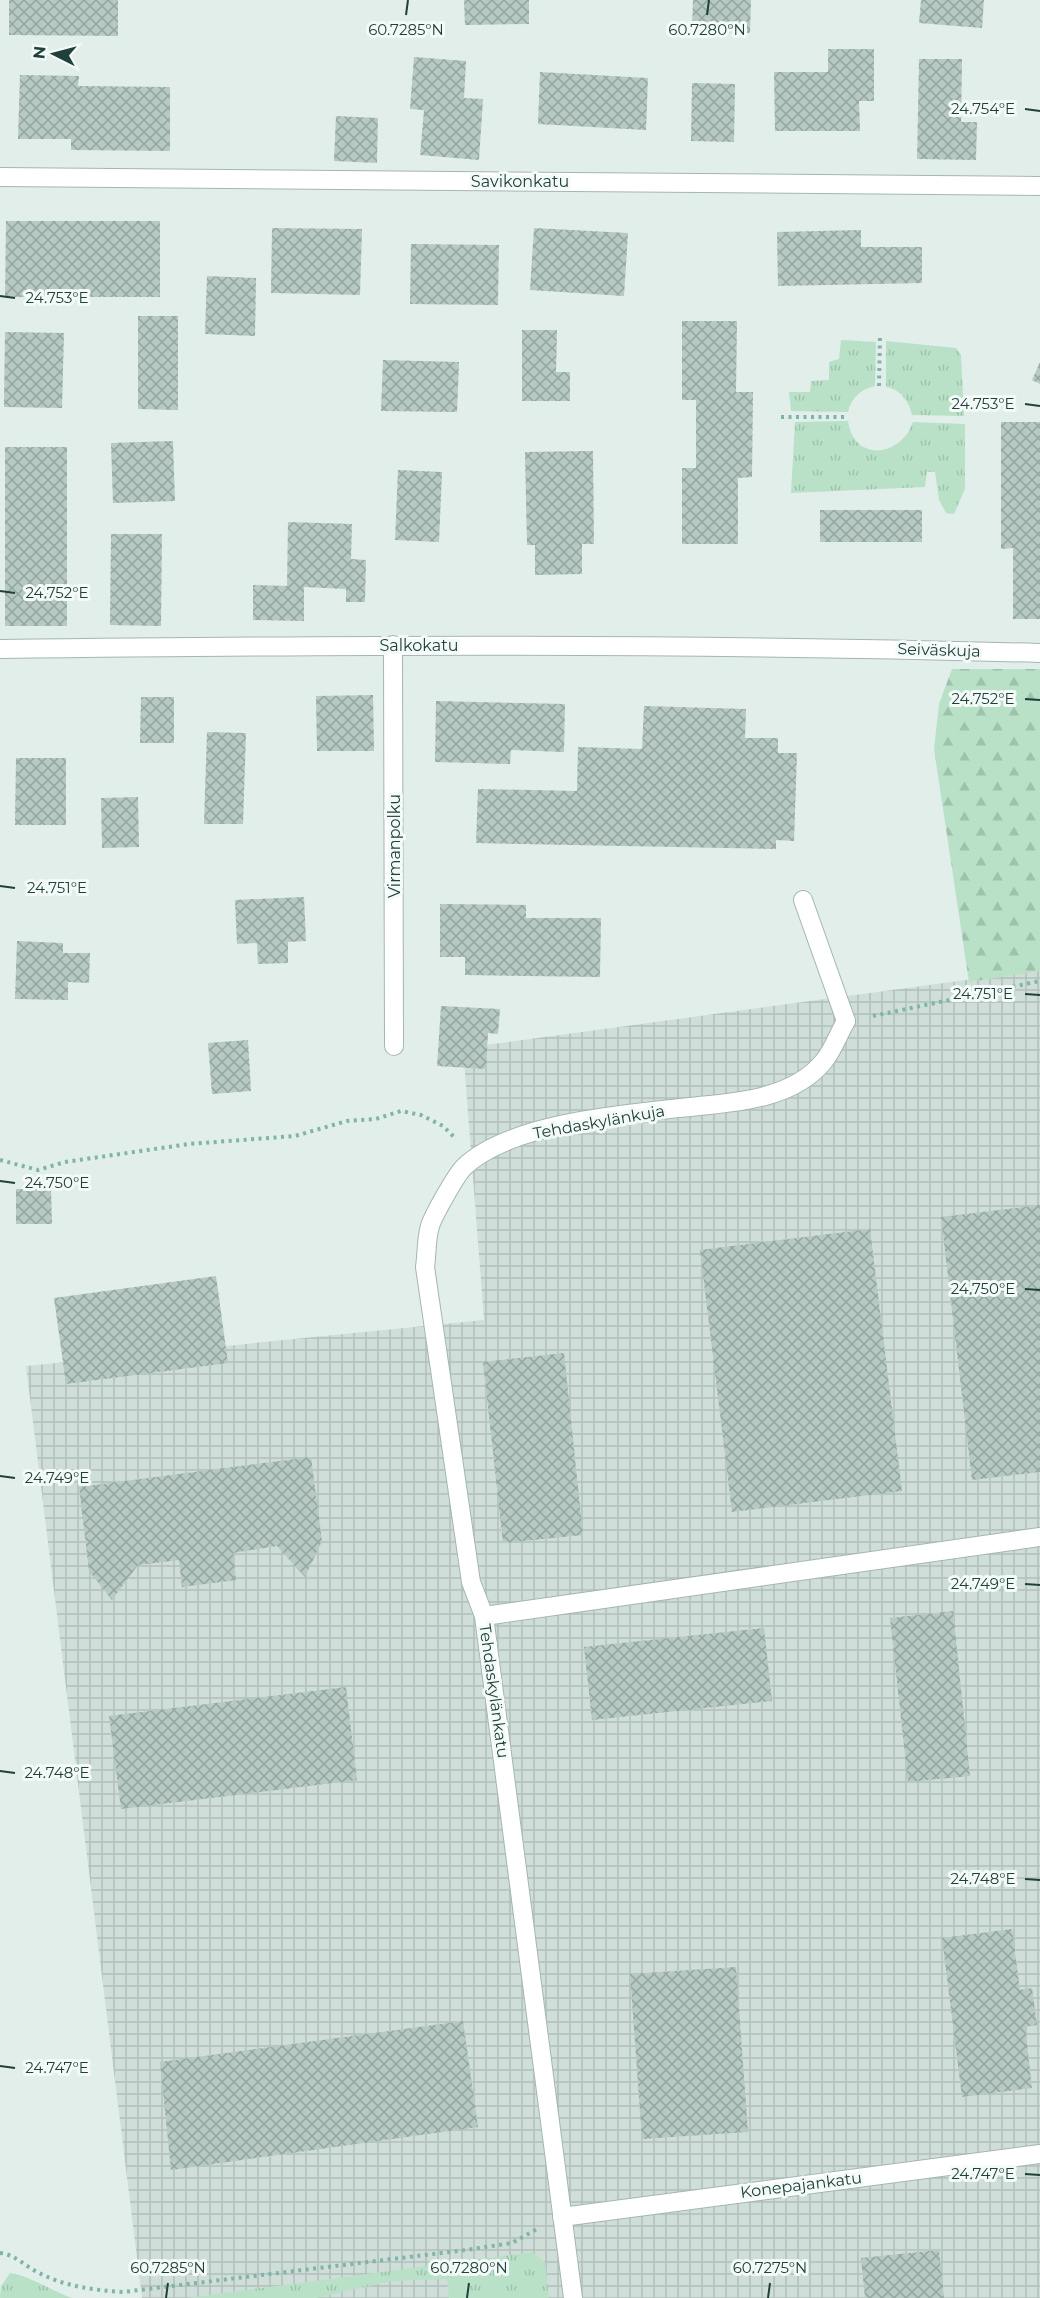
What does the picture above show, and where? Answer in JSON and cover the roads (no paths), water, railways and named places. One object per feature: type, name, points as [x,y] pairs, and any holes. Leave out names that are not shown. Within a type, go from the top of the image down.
[{"type":"street","name":"Savikonkatu","points":[[0,177],[1040,186]]},
{"type":"street","name":"Salkokatu","points":[[0,649],[393,645],[839,647]]},
{"type":"street","name":"Virmanpolku","points":[[393,645],[394,1046]]},
{"type":"street","name":"Seiväskuja","points":[[839,647],[1040,653]]},
{"type":"street","name":"Tehdaskylänkuja","points":[[484,1616],[471,1582],[425,1267],[430,1225],[463,1168],[489,1150],[517,1137],[548,1129],[638,1113],[747,1102],[778,1092],[800,1081],[824,1061],[846,1021],[803,900]]},
{"type":"street","name":"Tehdaskylänkatu","points":[[573,2298],[484,1616],[1040,1537]]},
{"type":"street","name":"Konepajankatu","points":[[562,2217],[1040,2154]]}]
